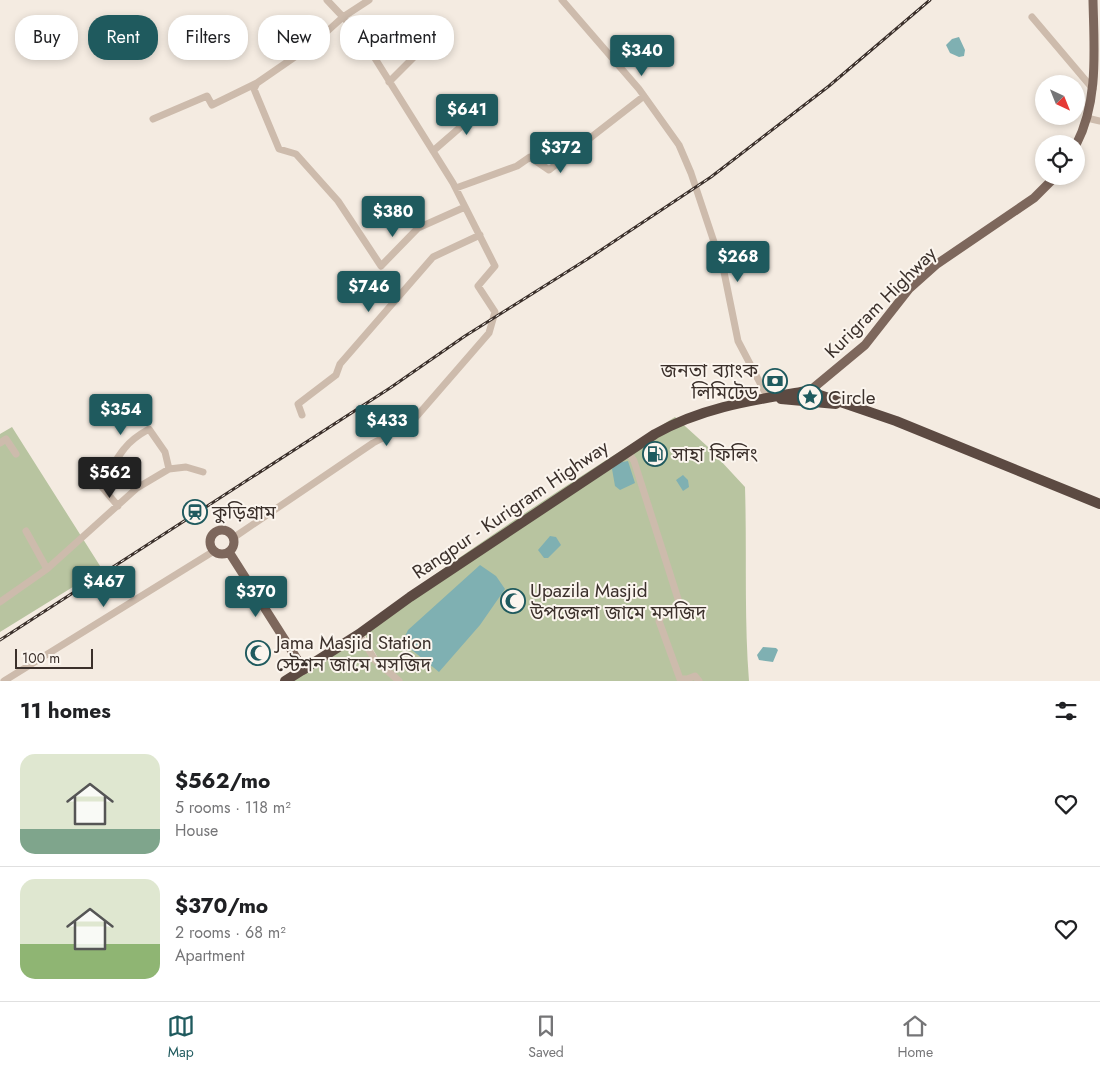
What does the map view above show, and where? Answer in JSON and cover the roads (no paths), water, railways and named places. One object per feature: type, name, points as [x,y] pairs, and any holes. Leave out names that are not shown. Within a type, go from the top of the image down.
[{"type":"highway","name":"Rangpur - Kurigram Highway","points":[[285,681],[359,634],[410,597],[669,426],[699,413],[728,405],[768,398],[813,396]]},
{"type":"highway","points":[[768,398],[802,402],[813,396],[896,421],[1100,504]]},
{"type":"main road","points":[[1080,135],[1087,118],[1093,89],[1092,0]]},
{"type":"main road","name":"Kurigram Highway","points":[[813,396],[822,380],[865,345],[910,290],[937,264],[1034,198],[1047,185]]},
{"type":"main road","points":[[225,530],[234,538],[234,546],[229,552],[222,554],[214,551],[210,541],[217,531],[225,530]]},
{"type":"main road","points":[[229,552],[304,670]]},
{"type":"street","points":[[328,0],[341,15]]},
{"type":"street","points":[[346,15],[369,0]]},
{"type":"street","points":[[562,0],[644,96],[676,140],[691,173],[729,291],[738,341],[768,398]]},
{"type":"street","points":[[1032,17],[1093,89]]},
{"type":"street","points":[[152,120],[207,96],[212,104],[257,83],[312,45],[340,20]]},
{"type":"street","points":[[234,538],[301,490],[373,443],[410,424],[489,334],[495,312],[478,286],[495,266],[456,188],[376,60]]},
{"type":"street","points":[[390,82],[411,60]]},
{"type":"street","points":[[257,83],[254,89],[278,149],[296,154],[338,201],[381,266],[418,228],[465,207]]},
{"type":"street","points":[[456,188],[517,166],[530,156],[549,170],[644,96]]},
{"type":"street","points":[[433,150],[487,104]]},
{"type":"street","points":[[464,108],[462,109],[471,118]]},
{"type":"street","points":[[1087,118],[1100,121]]},
{"type":"street","points":[[302,415],[298,404],[336,375],[340,364],[433,257],[480,235]]},
{"type":"street","points":[[118,506],[102,487],[102,478],[110,471],[125,447],[149,429],[165,452],[169,469]]},
{"type":"street","points":[[0,443],[6,439],[16,454]]},
{"type":"street","points":[[628,452],[634,461],[679,602],[679,606],[663,614],[659,621],[680,679],[687,680],[695,676],[699,681]]},
{"type":"street","points":[[0,602],[47,570],[137,488],[169,469],[186,467],[203,472]]},
{"type":"street","points":[[26,531],[47,570]]},
{"type":"street","points":[[4,681],[214,551]]},
{"type":"street","points":[[359,634],[375,660],[399,681]]},
{"type":"water","points":[[959,37],[965,50],[964,56],[959,57],[950,53],[946,45],[952,39]]},
{"type":"water","points":[[628,461],[635,483],[620,490],[615,486],[612,469],[617,463]]},
{"type":"water","points":[[683,475],[688,480],[689,487],[683,491],[676,480]]},
{"type":"water","points":[[550,536],[556,537],[561,545],[548,558],[544,558],[538,550]]},
{"type":"water","points":[[480,565],[496,576],[505,589],[480,625],[439,672],[402,642],[408,630]]},
{"type":"water","points":[[763,647],[776,648],[778,650],[773,662],[759,660],[757,655]]},
{"type":"railway","points":[[0,640],[390,388],[465,336],[589,258],[711,177],[829,86],[930,0]]},
{"type":"place","name":"জনতা ব্যাংক লিমিটেড","points":[[775,381]]},
{"type":"place","name":"Circle","points":[[810,397]]},
{"type":"place","name":"সাহা ফিলিং","points":[[655,454]]},
{"type":"place","name":"কুড়িগ্রাম","points":[[195,512]]},
{"type":"place","name":"Upazila Masjid উপজেলা জামে মসজিদ","points":[[513,601]]},
{"type":"place","name":"Jama Masjid Station স্টেশন জামে মসজিদ","points":[[258,653]]}]
